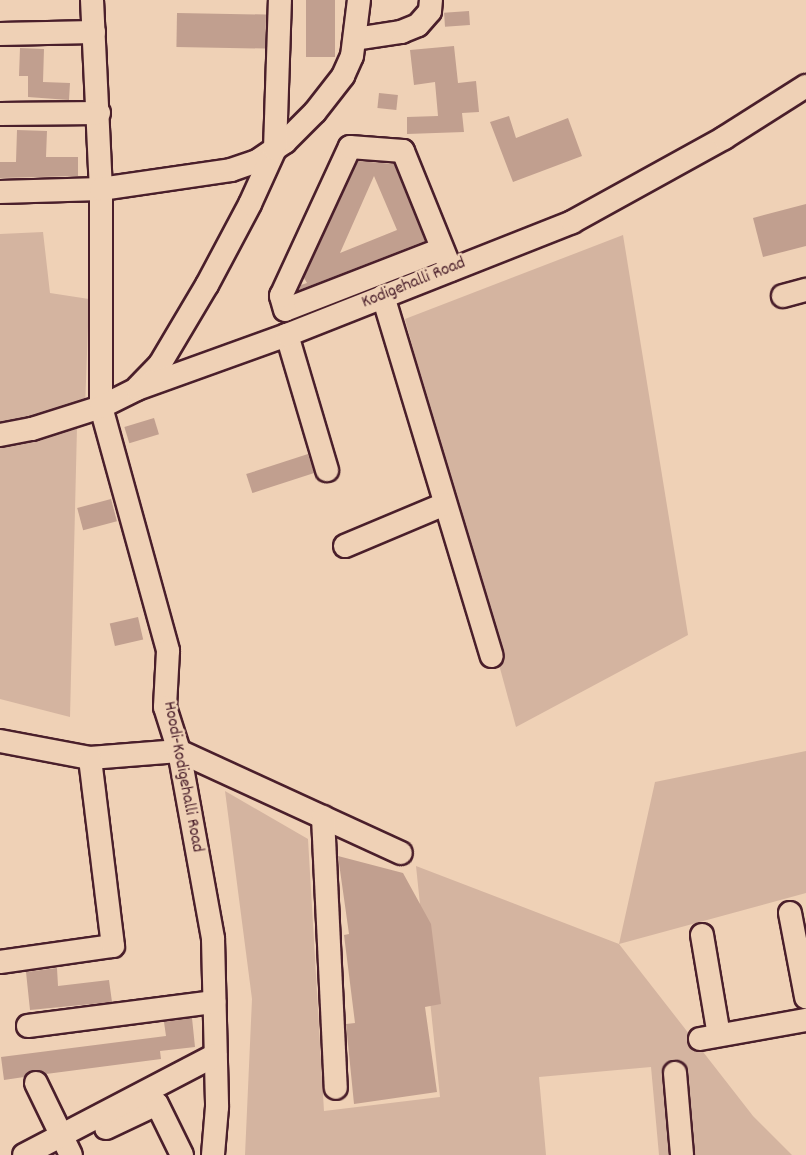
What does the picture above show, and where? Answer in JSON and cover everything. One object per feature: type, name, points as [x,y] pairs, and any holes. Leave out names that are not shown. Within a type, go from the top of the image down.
[{"type":"street","name":"Hoodi-Kodigehalli Road","points":[[92,0],[101,189],[101,407],[168,651],[165,707],[179,751],[213,939],[217,1107],[213,1155]]},
{"type":"street","points":[[137,389],[160,364],[207,285],[250,204],[275,149],[280,0]]},
{"type":"street","points":[[0,192],[101,189],[231,170],[257,161],[275,149],[315,112],[343,76],[352,56],[359,0]]},
{"type":"street","points":[[355,39],[401,32],[418,25],[430,11],[431,0]]},
{"type":"street","points":[[0,34],[94,32]]},
{"type":"street","name":"Kodigehalli Road","points":[[0,435],[32,429],[101,407],[137,389],[287,335],[572,222],[724,138],[806,86]]},
{"type":"street","points":[[0,114],[99,113]]},
{"type":"street","points":[[442,249],[285,310],[281,296],[350,147],[403,151],[451,270]]},
{"type":"street","points":[[783,296],[806,290]]},
{"type":"street","points":[[383,296],[492,656]]},
{"type":"street","points":[[300,304],[309,326]]},
{"type":"street","points":[[287,335],[327,470]]},
{"type":"street","points":[[345,546],[445,504]]},
{"type":"street","points":[[0,741],[90,758],[179,751],[401,852]]},
{"type":"street","points":[[0,962],[112,946],[90,758]]},
{"type":"street","points":[[323,817],[336,1088]]},
{"type":"street","points":[[790,913],[806,997]]},
{"type":"street","points":[[702,934],[710,1037],[806,1020]]},
{"type":"street","points":[[28,1026],[214,1002]]},
{"type":"street","points":[[24,1155],[216,1055]]},
{"type":"street","points":[[675,1073],[682,1155]]},
{"type":"street","points":[[36,1083],[71,1155]]},
{"type":"street","points":[[106,1128],[158,1104],[182,1155]]},
{"type":"shaded area","points":[[43,232],[50,293],[89,299],[85,408],[0,422],[0,234]]},
{"type":"shaded area","points":[[623,235],[688,635],[516,727],[405,319]]},
{"type":"shaded area","points":[[77,427],[70,717],[0,699],[0,442]]},
{"type":"shaded area","points":[[806,751],[806,893],[619,944],[655,782]]},
{"type":"shaded area","points":[[225,791],[308,839],[324,1111],[440,1097],[416,866],[619,944],[753,1116],[792,1155],[659,1155],[651,1067],[539,1077],[546,1155],[245,1155],[252,999]]},
{"type":"building","points":[[306,0],[335,0],[335,57],[306,57]]},
{"type":"building","points":[[469,11],[470,25],[445,27],[444,13]]},
{"type":"building","points":[[177,13],[266,15],[265,49],[176,47]]},
{"type":"building","points":[[454,46],[458,83],[476,81],[479,112],[462,113],[464,132],[407,134],[407,117],[438,116],[435,82],[414,85],[410,50]]},
{"type":"building","points":[[20,48],[44,49],[43,82],[70,83],[69,100],[28,97],[28,76],[19,76]]},
{"type":"building","points":[[379,93],[398,95],[396,110],[377,108]]},
{"type":"building","points":[[509,116],[516,138],[568,118],[582,156],[513,182],[490,122]]},
{"type":"building","points":[[17,130],[47,131],[46,157],[78,157],[78,176],[0,178],[0,162],[16,162]]},
{"type":"building","points":[[358,161],[394,164],[425,241],[299,290],[301,285],[307,283],[304,278]],"holes":[[[374,176],[397,230],[340,253]]]},
{"type":"building","points":[[806,204],[806,246],[763,257],[753,218]]},
{"type":"building","points":[[154,418],[159,434],[129,443],[124,427]]},
{"type":"building","points":[[308,454],[314,473],[252,493],[246,474]]},
{"type":"building","points":[[111,499],[117,521],[83,530],[77,508]]},
{"type":"building","points":[[138,617],[143,639],[115,646],[110,624]]},
{"type":"building","points":[[338,856],[403,873],[431,924],[441,1004],[425,1007],[437,1092],[354,1104],[346,1024],[355,1023],[344,935],[349,934]]},
{"type":"building","points":[[57,968],[58,986],[109,980],[112,1002],[30,1010],[26,972]]},
{"type":"building","points":[[192,1018],[195,1047],[160,1051],[161,1059],[46,1074],[36,1070],[30,1071],[24,1077],[4,1080],[1,1057],[166,1036],[164,1022]]}]
